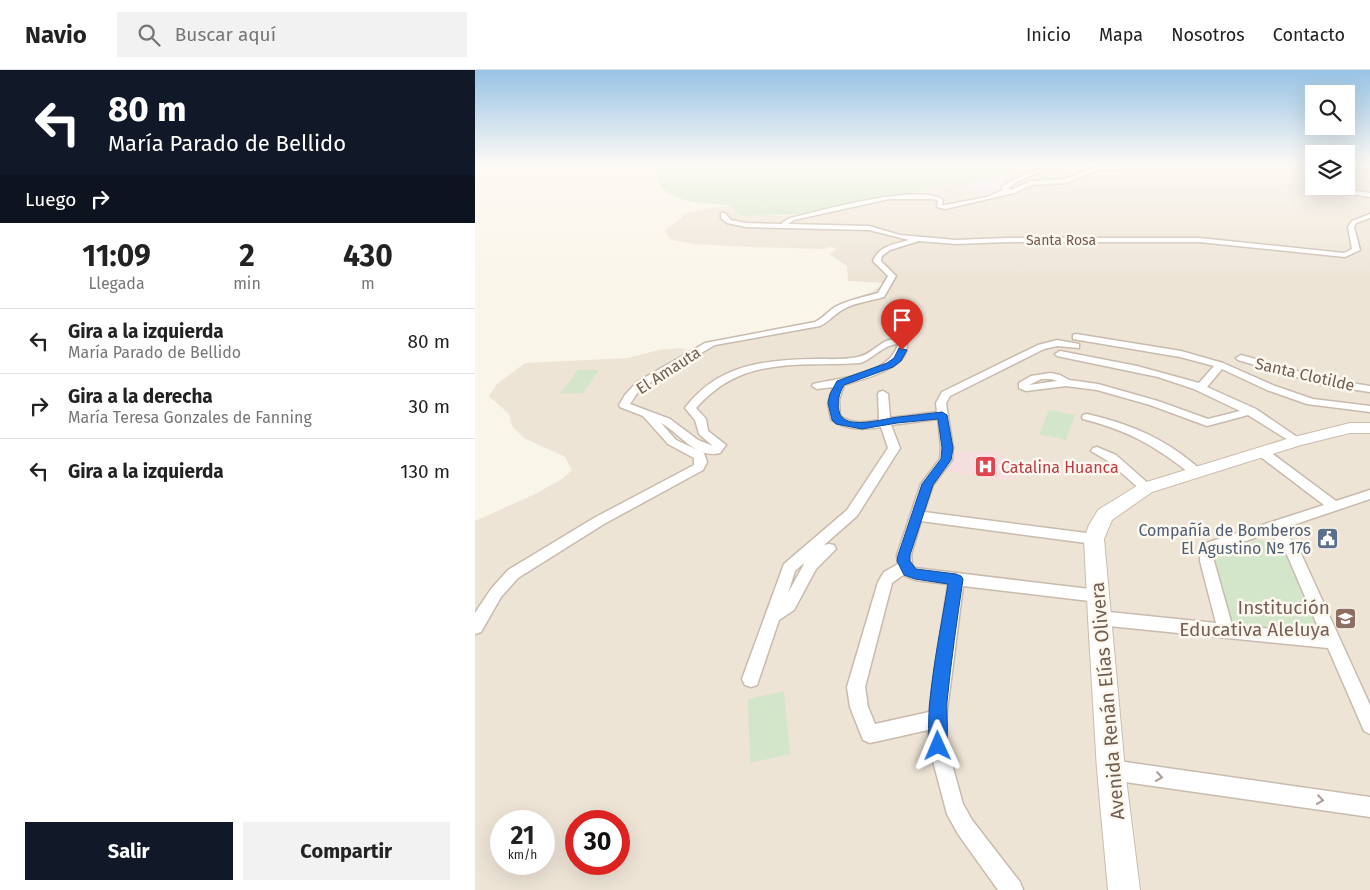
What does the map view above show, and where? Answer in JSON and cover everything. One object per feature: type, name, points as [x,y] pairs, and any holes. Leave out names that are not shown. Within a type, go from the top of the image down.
[{"type":"street","points":[[784,225],[792,219],[865,203]]},
{"type":"street","points":[[940,203],[939,206],[941,207],[961,203]]},
{"type":"street","name":"Santa Rosa","points":[[723,214],[724,218],[729,222],[738,224],[869,228],[893,236],[956,242],[1007,240],[1199,240],[1345,255],[1356,250],[1351,227],[1354,222],[1370,216]]},
{"type":"street","name":"El Amauta","points":[[475,627],[496,593],[513,574],[599,521],[681,479],[699,467],[701,462],[699,456],[672,442],[647,414],[625,405],[633,390],[657,373],[713,343],[817,324],[824,321],[836,310],[847,305],[881,295],[890,282],[891,276],[877,261],[877,257],[886,249],[917,239]]},
{"type":"street","points":[[647,414],[662,418],[698,444],[711,450],[716,450],[719,448],[719,445],[703,432],[700,419],[691,408],[712,384],[731,373],[765,364],[860,360],[867,358],[890,342],[897,341],[903,343],[897,360],[890,365],[840,383],[817,386]]},
{"type":"street","points":[[905,567],[904,555],[927,484],[946,460],[947,448],[941,403],[946,394],[1041,347],[1057,343],[1076,342],[1158,350],[1187,355],[1219,365],[1271,388],[1311,402],[1370,409]]},
{"type":"street","points":[[1060,354],[1162,375],[1201,387],[1252,411],[1296,441]]},
{"type":"street","name":"Santa Clotilde","points":[[1241,358],[1324,382],[1370,389]]},
{"type":"street","points":[[1201,387],[1219,365]]},
{"type":"street","points":[[840,383],[832,403],[835,418],[846,424],[862,426],[885,424],[897,420],[942,415]]},
{"type":"street","points":[[1066,383],[1098,387],[1129,395],[1177,411],[1201,422],[1212,422],[1252,411]]},
{"type":"street","points":[[751,679],[789,568],[852,513],[894,448],[885,424],[883,394]]},
{"type":"street","points":[[1087,417],[1124,426],[1145,435],[1195,472]]},
{"type":"street","points":[[1097,451],[1112,458],[1146,488],[1296,441],[1350,428],[1370,428]]},
{"type":"street","points":[[1262,452],[1334,506]]},
{"type":"street","name":"Avenida Renán Elías Olivera","points":[[1124,890],[1111,770],[1094,539],[1105,515],[1146,488]]},
{"type":"street","points":[[1225,632],[1207,561],[1208,551],[1216,545],[1370,494]]},
{"type":"street","points":[[917,516],[1094,539]]},
{"type":"street","points":[[1271,527],[1291,547],[1370,724]]},
{"type":"street","points":[[772,616],[789,606],[815,558],[829,549]]},
{"type":"street","points":[[905,567],[915,574],[956,579],[1225,632],[1333,642]]},
{"type":"street","points":[[905,567],[889,576],[885,582],[856,687],[859,706],[870,734],[937,719]]},
{"type":"street","points":[[789,568],[807,571]]},
{"type":"street","points":[[956,579],[937,719],[938,746],[954,807],[965,826],[1013,890]]},
{"type":"street","points":[[1111,770],[1370,807]]},
{"type":"shaded area","points":[[850,203],[1370,203],[1370,890],[475,890],[475,521],[535,494],[562,479],[572,470],[565,457],[524,438],[512,426],[509,414],[489,396],[497,384],[525,363],[627,358],[659,350],[680,348],[690,350],[715,340],[815,321],[830,309],[871,292],[885,283],[848,281],[847,266],[829,254],[837,249],[830,247],[821,249],[694,244],[672,240],[665,230],[682,218],[684,213],[730,205],[736,213],[781,216]]},
{"type":"shaded area","name":"Catalina Huanca","points":[[998,451],[1022,468],[1010,481],[948,472],[952,465],[950,453]]},
{"type":"green space","points":[[705,203],[850,203],[800,214],[742,216],[736,213],[730,205]]},
{"type":"green space","points":[[578,370],[599,370],[583,393],[560,394]]},
{"type":"green space","points":[[1049,410],[1075,415],[1066,440],[1039,434]]},
{"type":"green space","points":[[1258,540],[1274,543],[1287,552],[1321,636],[1233,629],[1214,558],[1218,551],[1222,549]]},
{"type":"green space","points":[[784,691],[790,754],[750,763],[748,699]]},
{"type":"place","name":"Catalina Huanca","points":[[985,467]]},
{"type":"place","name":"Compañía de Bomberos El Agustino Nº 176","points":[[1327,539]]},
{"type":"place","name":"Institución Educativa Aleluya","points":[[1346,618]]},
{"type":"route","points":[[902,350],[897,360],[890,365],[840,383],[832,403],[835,418],[840,422],[862,426],[942,415],[947,448],[946,460],[927,484],[904,555],[905,567],[909,572],[956,579],[937,719],[938,746]]}]
